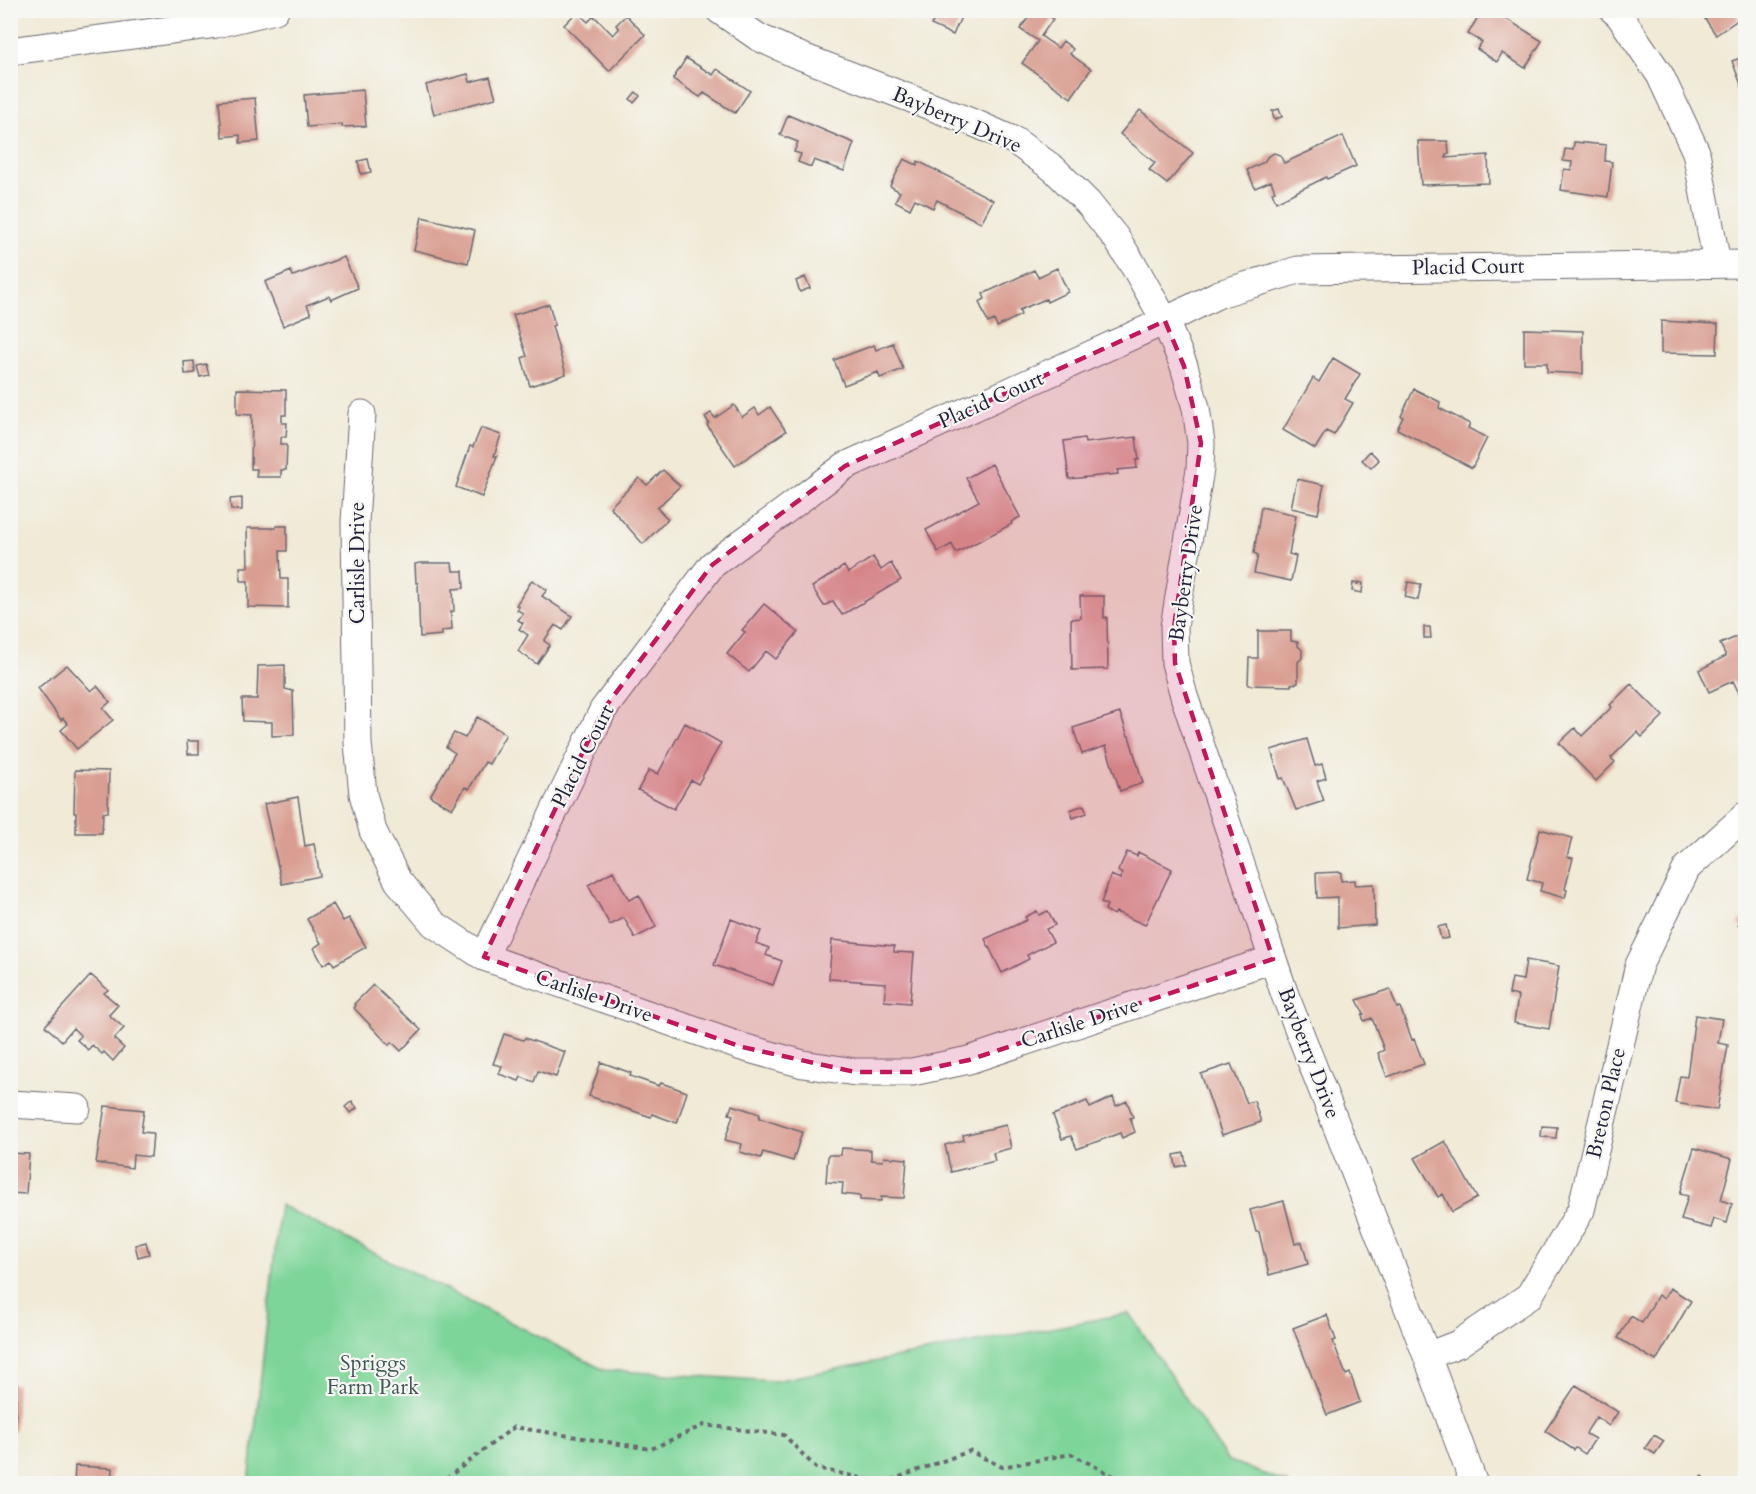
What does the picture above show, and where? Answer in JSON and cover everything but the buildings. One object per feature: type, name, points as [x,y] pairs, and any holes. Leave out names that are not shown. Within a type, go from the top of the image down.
[{"type":"street","points":[[10,51],[216,24],[275,10]]},
{"type":"street","name":"Bayberry Drive","points":[[719,10],[758,37],[795,54],[979,124],[1015,141],[1054,169],[1088,203],[1116,238],[1165,321],[1187,376],[1196,408],[1201,443],[1200,469],[1174,627],[1175,663],[1184,696],[1273,959],[1427,1356],[1474,1484]]},
{"type":"street","points":[[1613,10],[1619,15],[1660,75],[1696,152],[1717,263]]},
{"type":"street","name":"Placid Court","points":[[484,957],[603,710],[712,565],[845,466],[1165,321],[1219,294],[1298,270],[1746,264]]},
{"type":"street","name":"Carlisle Drive","points":[[363,414],[355,522],[358,743],[363,794],[373,831],[398,881],[434,924],[484,957],[742,1047],[803,1064],[855,1072],[912,1072],[969,1060],[1273,959]]},
{"type":"street","name":"Breton Place","points":[[1427,1356],[1458,1344],[1530,1296],[1581,1210],[1639,965],[1687,868],[1746,815]]},
{"type":"street","points":[[10,1104],[77,1108]]},
{"type":"path","points":[[439,1484],[514,1427],[651,1449],[704,1425],[784,1436],[816,1468],[883,1483],[970,1451],[1002,1467],[1071,1454],[1129,1484]]},
{"type":"highlighted area","points":[[1165,321],[1184,366],[1201,443],[1174,627],[1175,663],[1273,959],[969,1060],[912,1072],[855,1072],[742,1047],[484,957],[603,710],[712,565],[845,466]]},
{"type":"green space","name":"Spriggs Farm Park","points":[[280,1205],[604,1370],[774,1381],[1129,1313],[1227,1460],[1288,1483],[249,1483]]}]
